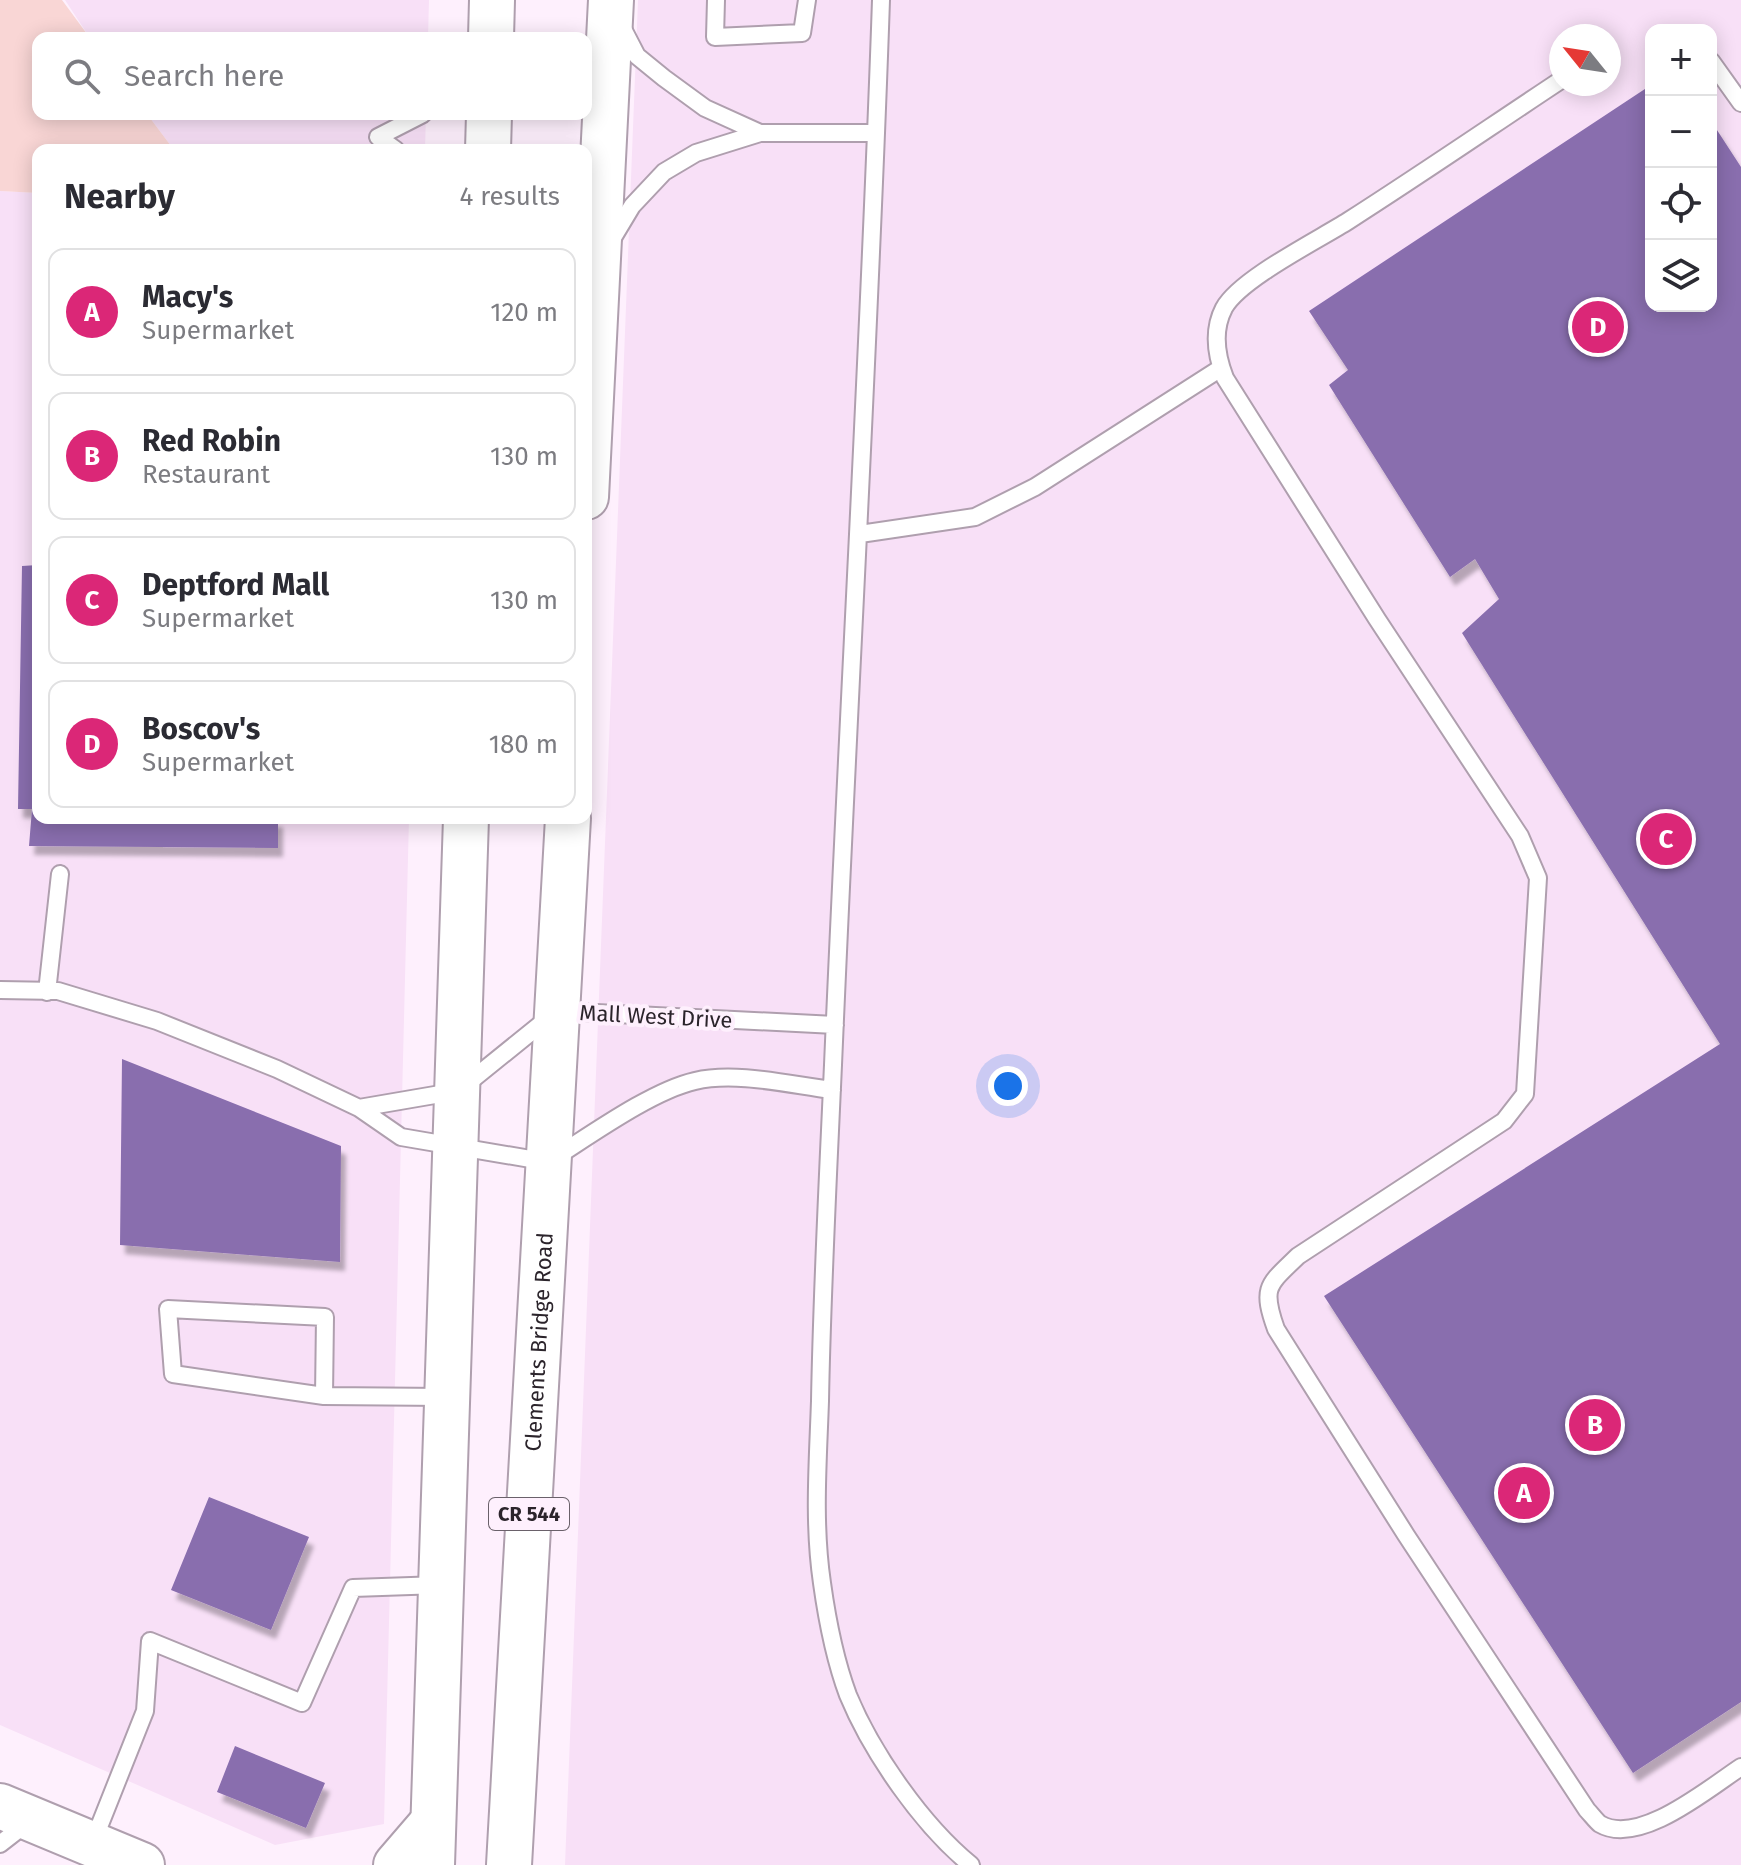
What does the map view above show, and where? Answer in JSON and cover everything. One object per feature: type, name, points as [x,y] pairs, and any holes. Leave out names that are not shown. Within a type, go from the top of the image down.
[{"type":"main road","points":[[491,32],[492,0]]},
{"type":"main road","points":[[592,388],[611,2]]},
{"type":"main road","points":[[488,144],[489,120]]},
{"type":"main road","points":[[432,1865],[466,824]]},
{"type":"main road","name":"Clements Bridge Road","points":[[509,1865],[568,824]]},
{"type":"main road","points":[[396,1865],[433,1822]]},
{"type":"main road","points":[[11,1823],[93,1844],[142,1865]]},
{"type":"lane","points":[[716,0],[715,37],[802,33],[807,0]]},
{"type":"lane","points":[[881,0],[860,534],[850,677],[832,1090],[816,1523],[822,1583],[847,1690],[870,1738],[924,1817],[971,1865]]},
{"type":"lane","points":[[611,2],[637,56],[705,108],[760,133]]},
{"type":"lane","points":[[1717,69],[1741,103]]},
{"type":"lane","points":[[1549,88],[1252,280],[1224,307],[1215,335],[1225,378],[1377,619],[1520,836],[1538,878],[1525,1094],[1504,1121],[1298,1256],[1272,1281],[1266,1303],[1276,1329],[1474,1640],[1587,1810],[1601,1824],[1628,1830],[1658,1821],[1741,1767]]},
{"type":"lane","points":[[388,144],[378,137],[411,120]]},
{"type":"lane","points":[[599,260],[632,206],[664,172],[696,153],[760,133],[876,133]]},
{"type":"lane","points":[[860,534],[975,517],[1035,487],[1221,368]]},
{"type":"lane","points":[[47,992],[60,874]]},
{"type":"lane","points":[[0,990],[58,991],[157,1021],[277,1069],[359,1108],[401,1137],[548,1162],[648,1100],[696,1081],[736,1079],[832,1090]]},
{"type":"lane","name":"Mall West Drive","points":[[458,1091],[557,1011],[835,1025]]},
{"type":"lane","points":[[359,1108],[458,1091]]},
{"type":"lane","points":[[324,1396],[325,1317],[168,1309],[173,1374],[324,1396],[448,1397]]},
{"type":"lane","points":[[93,1844],[145,1711],[150,1641],[302,1703],[353,1588],[441,1585]]},
{"type":"shaded area","points":[[0,0],[62,0],[86,32],[32,32],[32,120],[152,120],[170,144],[32,144],[32,193],[0,191]]},
{"type":"shaded area","points":[[65,0],[429,0],[428,32],[86,32]]},
{"type":"shaded area","points":[[638,0],[1741,0],[1741,1865],[565,1865]]},
{"type":"shaded area","points":[[152,120],[426,120],[425,144],[170,144]]},
{"type":"shaded area","points":[[0,191],[32,193],[32,824],[409,824],[384,1824],[275,1845],[0,1725]]},
{"type":"building","points":[[1645,89],[1645,312],[1717,312],[1717,130],[1741,167],[1741,1702],[1633,1773],[1324,1296],[1720,1044],[1462,633],[1499,599],[1475,559],[1450,577],[1329,385],[1348,370],[1309,311]]},
{"type":"building","points":[[32,565],[32,809],[18,809],[22,566]]},
{"type":"building","points":[[32,809],[32,824],[278,824],[278,848],[29,846]]},
{"type":"building","points":[[122,1059],[341,1146],[340,1262],[120,1245]]},
{"type":"building","points":[[209,1497],[309,1537],[271,1630],[171,1590]]},
{"type":"building","points":[[235,1746],[325,1783],[306,1828],[217,1792]]},
{"type":"place","name":"Boscov's","points":[[1598,327]]},
{"type":"place","name":"Deptford Mall","points":[[1666,839]]},
{"type":"place","name":"Red Robin","points":[[1595,1425]]},
{"type":"place","name":"Macy's","points":[[1524,1493]]}]
